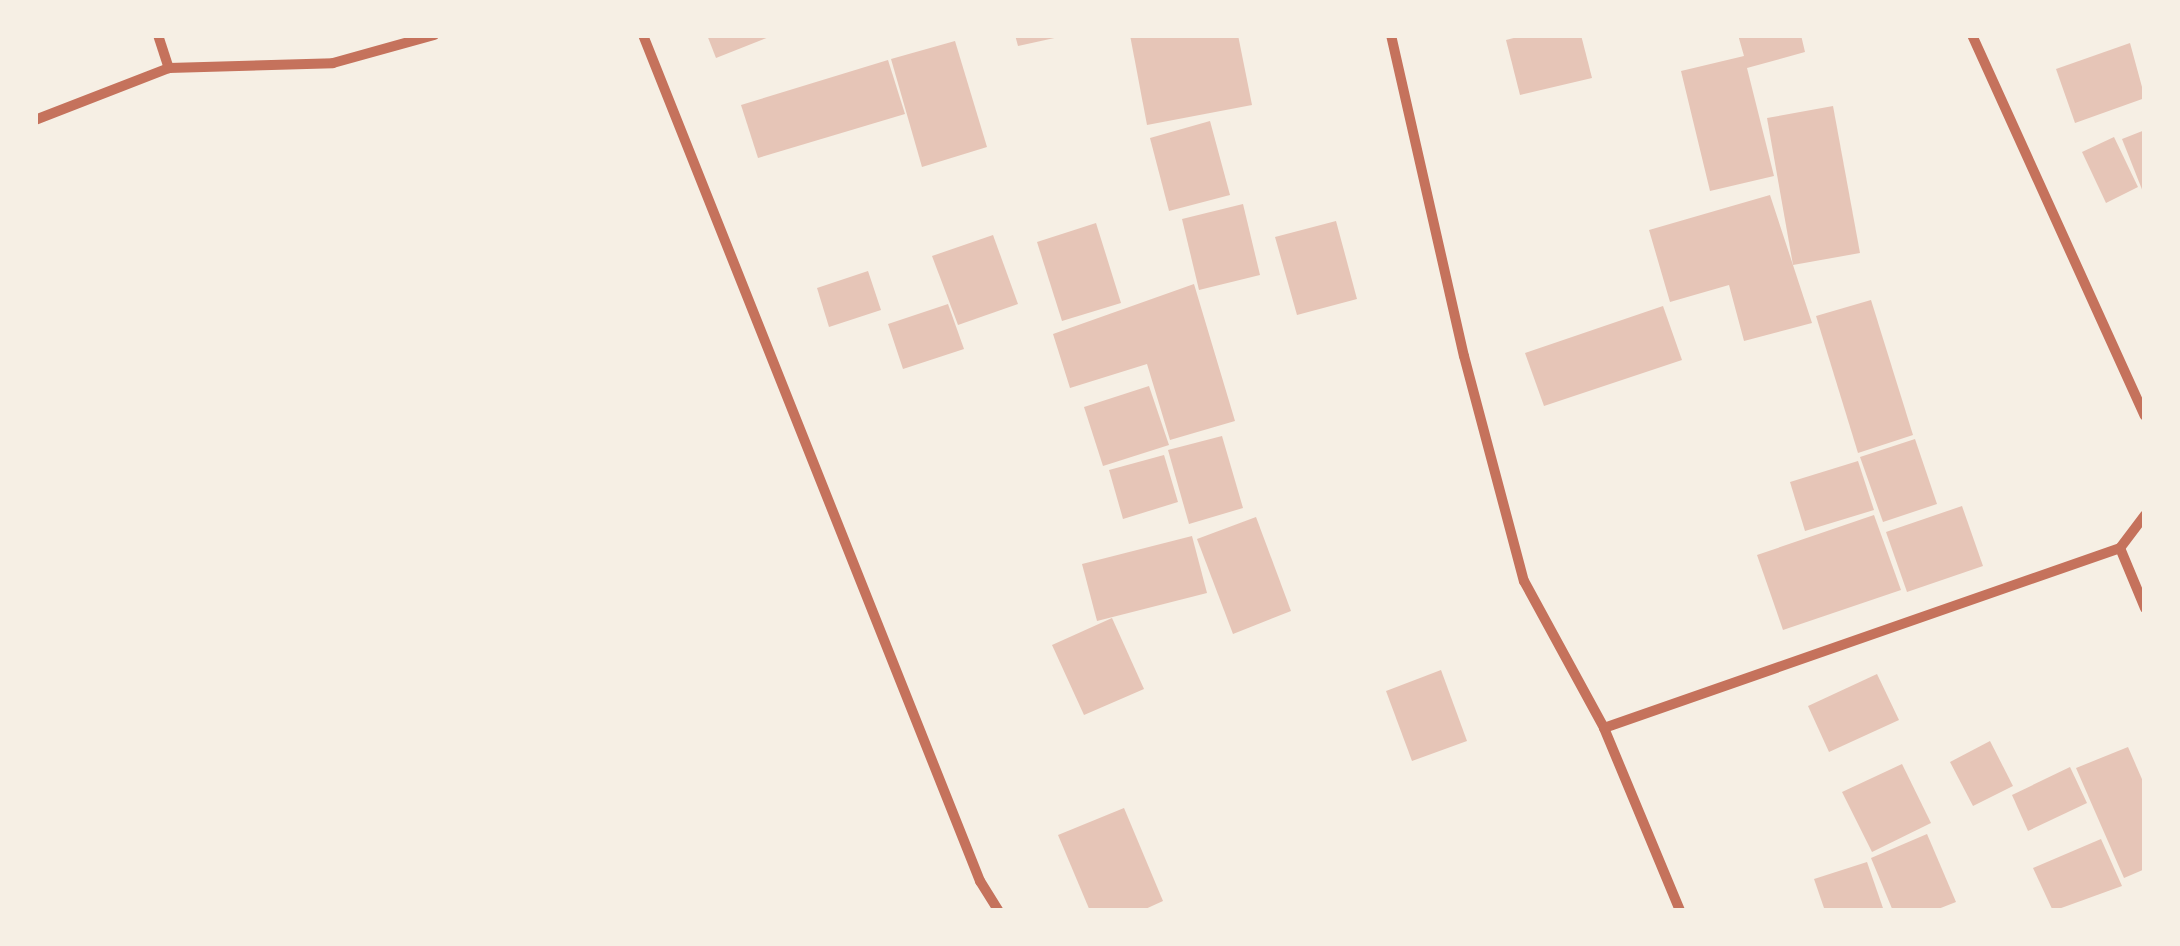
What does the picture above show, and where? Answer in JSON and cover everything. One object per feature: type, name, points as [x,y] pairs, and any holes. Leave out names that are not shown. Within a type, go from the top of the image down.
[{"type":"street","points":[[158,35],[169,68]]},
{"type":"street","points":[[35,120],[169,68],[333,63],[434,35]]},
{"type":"street","points":[[642,35],[980,881],[998,911]]},
{"type":"street","points":[[1391,35],[1464,356],[1524,581],[1604,728],[1680,911]]},
{"type":"street","points":[[1972,35],[2145,416]]},
{"type":"street","points":[[1604,728],[2120,548],[2145,515]]},
{"type":"street","points":[[2120,548],[2145,608]]},
{"type":"building","points":[[707,35],[774,35],[716,58]]},
{"type":"building","points":[[1015,35],[1059,35],[1059,37],[1018,46]]},
{"type":"building","points":[[1130,35],[1238,35],[1252,105],[1147,125]]},
{"type":"building","points":[[1525,35],[1581,35],[1592,78],[1520,95],[1506,40]]},
{"type":"building","points":[[1738,35],[1801,35],[1805,52],[1747,68],[1774,176],[1710,191],[1681,71],[1744,56]]},
{"type":"building","points":[[955,41],[987,147],[922,167],[891,59]]},
{"type":"building","points":[[2130,43],[2145,98],[2075,123],[2056,69]]},
{"type":"building","points":[[888,60],[905,114],[758,158],[741,105]]},
{"type":"building","points":[[1833,106],[1860,253],[1793,265],[1767,118]]},
{"type":"building","points":[[1210,121],[1230,195],[1169,211],[1150,138]]},
{"type":"building","points":[[2145,130],[2145,197],[2122,139]]},
{"type":"building","points":[[2114,137],[2138,187],[2106,203],[2082,152]]},
{"type":"building","points":[[1770,195],[1812,323],[1744,341],[1729,285],[1670,302],[1649,230]]},
{"type":"building","points":[[1243,204],[1260,275],[1199,290],[1182,219]]},
{"type":"building","points":[[1336,221],[1357,299],[1297,315],[1275,237]]},
{"type":"building","points":[[1096,223],[1121,303],[1062,321],[1037,242]]},
{"type":"building","points":[[993,235],[1018,304],[958,325],[932,256]]},
{"type":"building","points":[[868,271],[881,310],[829,327],[817,288]]},
{"type":"building","points":[[1194,284],[1235,421],[1170,440],[1147,364],[1070,388],[1053,334]]},
{"type":"building","points":[[1871,300],[1913,435],[1858,453],[1816,316]]},
{"type":"building","points":[[948,304],[964,349],[903,369],[888,324]]},
{"type":"building","points":[[1663,306],[1682,360],[1544,406],[1525,353]]},
{"type":"building","points":[[1149,386],[1169,445],[1103,466],[1084,407]]},
{"type":"building","points":[[1222,436],[1243,508],[1189,524],[1168,450]]},
{"type":"building","points":[[1915,439],[1937,504],[1883,522],[1860,457]]},
{"type":"building","points":[[1164,455],[1178,502],[1123,519],[1109,470]]},
{"type":"building","points":[[1858,461],[1874,510],[1805,531],[1790,482]]},
{"type":"building","points":[[1962,506],[1983,566],[1907,592],[1886,532]]},
{"type":"building","points":[[1874,515],[1901,590],[1783,630],[1757,555]]},
{"type":"building","points":[[1256,517],[1291,611],[1233,634],[1197,539]]},
{"type":"building","points":[[1192,536],[1207,593],[1097,621],[1082,564]]},
{"type":"building","points":[[1112,618],[1144,689],[1084,715],[1052,645]]},
{"type":"building","points":[[1441,670],[1467,741],[1412,761],[1386,691]]},
{"type":"building","points":[[1877,674],[1899,720],[1829,752],[1808,706]]},
{"type":"building","points":[[1990,741],[2013,786],[1973,806],[1950,762]]},
{"type":"building","points":[[2128,747],[2145,786],[2145,869],[2124,878],[2076,768]]},
{"type":"building","points":[[1902,764],[1931,823],[1872,852],[1842,792]]},
{"type":"building","points":[[2070,767],[2087,803],[2028,831],[2012,795]]},
{"type":"building","points":[[1124,808],[1163,901],[1141,911],[1090,911],[1058,835]]},
{"type":"building","points":[[1927,834],[1956,902],[1933,911],[1893,911],[1871,858]]},
{"type":"building","points":[[2101,839],[2122,886],[2053,911],[2033,868]]},
{"type":"building","points":[[1867,862],[1884,911],[1825,911],[1814,879]]}]
